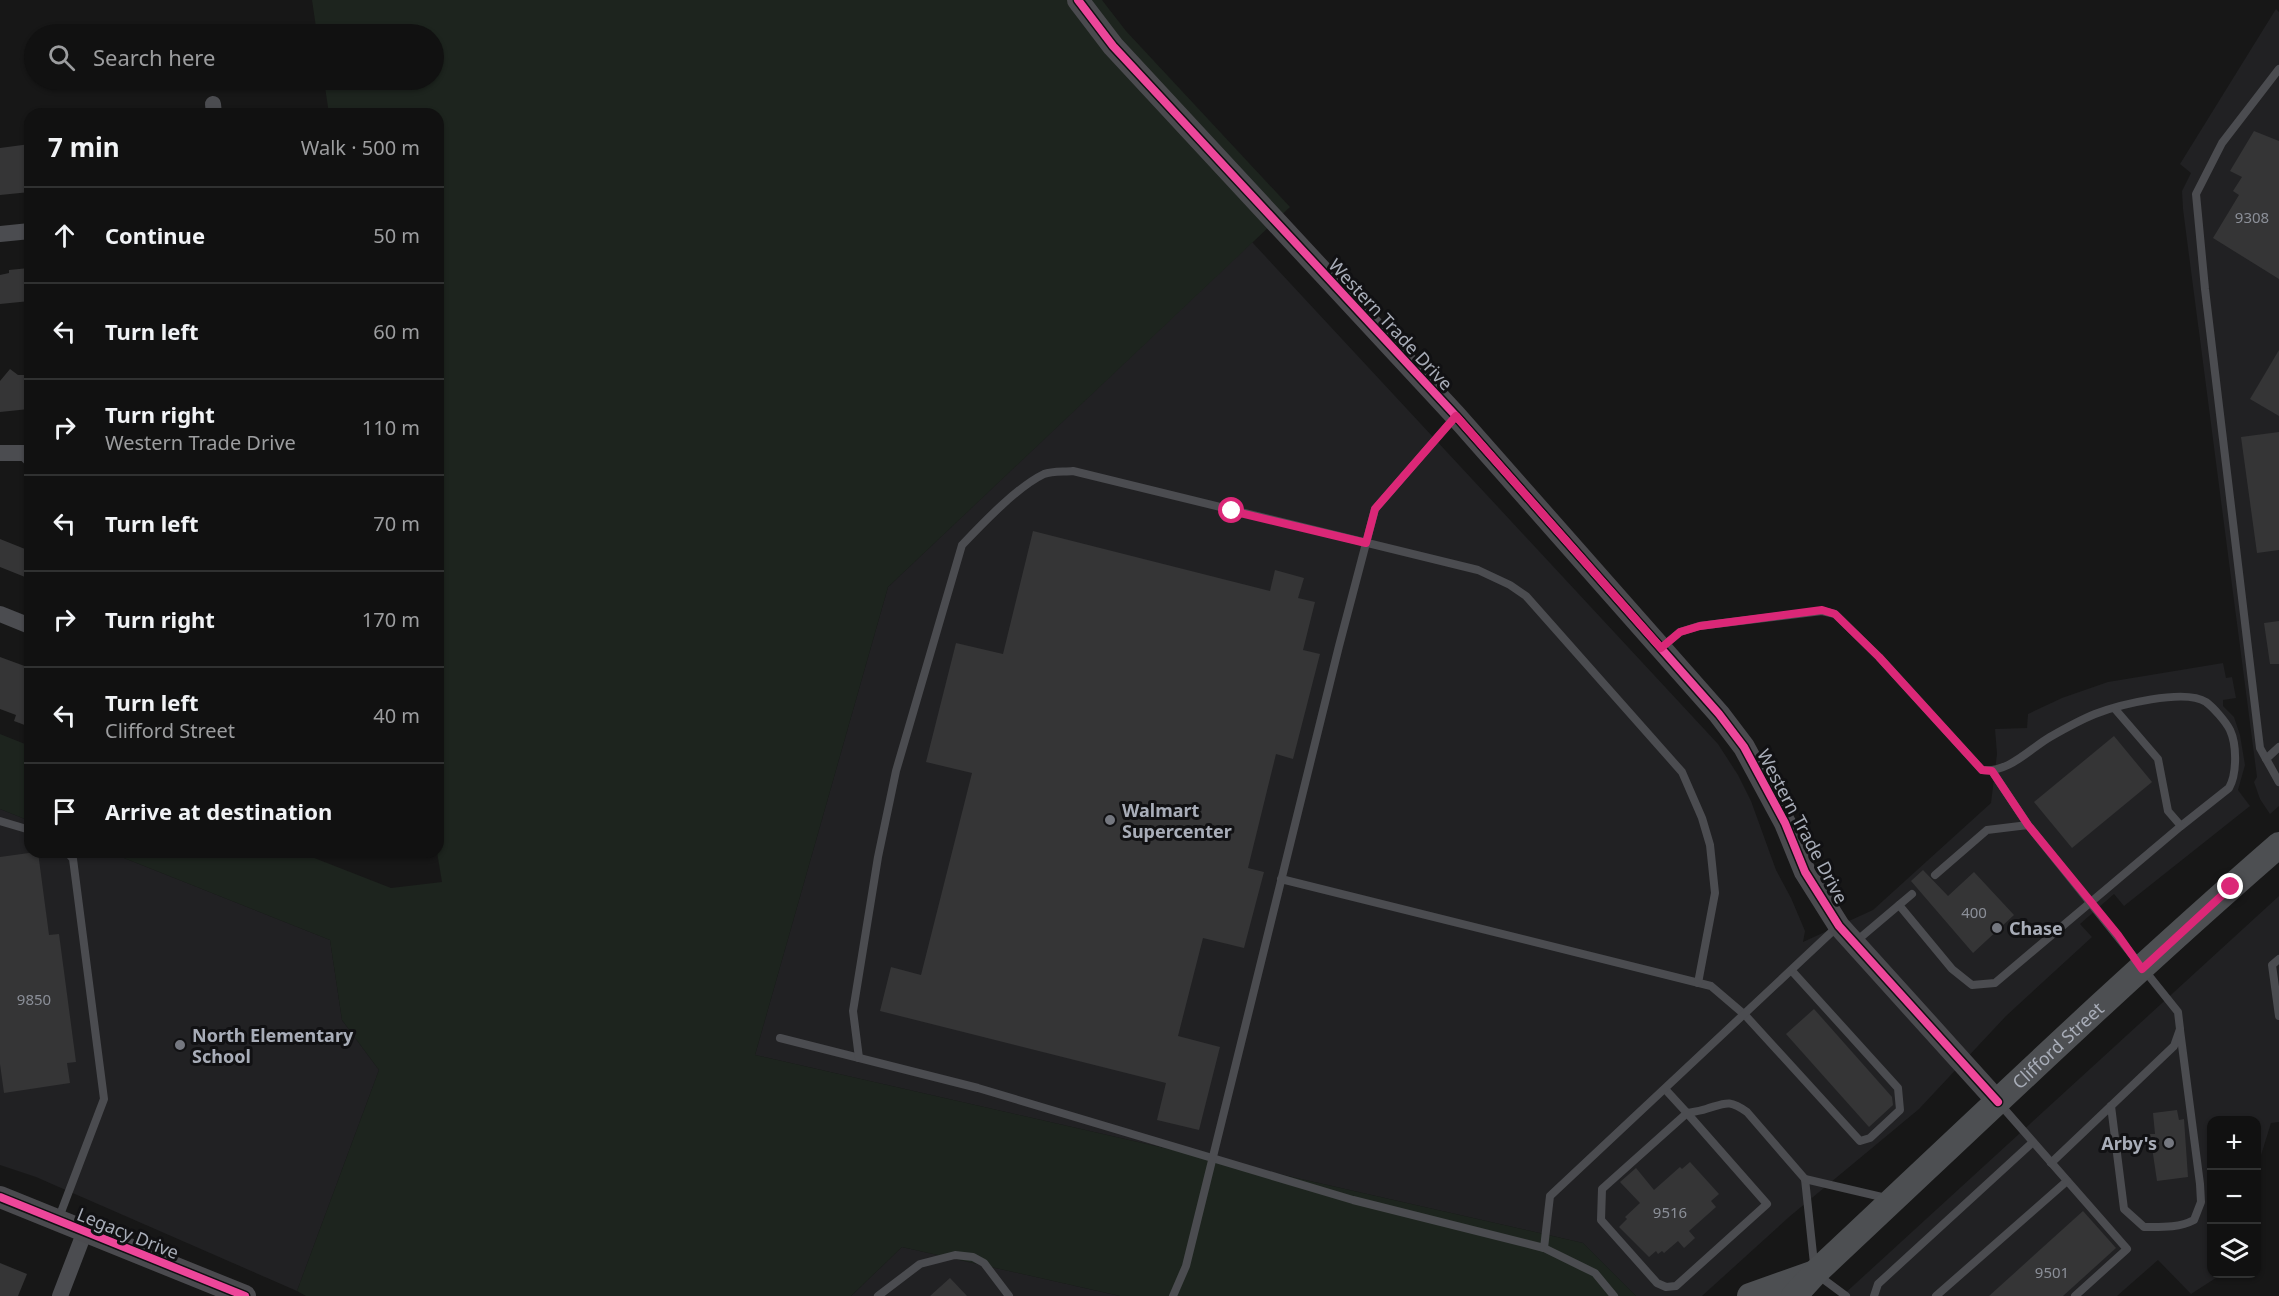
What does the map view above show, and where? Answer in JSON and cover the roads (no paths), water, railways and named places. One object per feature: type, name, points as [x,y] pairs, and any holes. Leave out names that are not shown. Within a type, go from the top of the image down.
[{"type":"main road","name":"Clifford Street","points":[[1794,1296],[1815,1273],[1998,1102],[2279,845]]},
{"type":"main road","name":"Clifford Street","points":[[1750,1296],[1815,1273]]},
{"type":"street","name":"Western Trade Drive","points":[[1078,0],[1113,46],[1456,416],[1719,714],[1744,747],[1785,823],[1805,872],[1839,926],[1998,1102]]},
{"type":"street","points":[[0,234],[24,232]]},
{"type":"street","points":[[0,453],[24,453]]},
{"type":"street","points":[[0,614],[24,624]]},
{"type":"street","name":"Legacy Drive","points":[[0,1197],[245,1296]]},
{"type":"street","points":[[60,1296],[85,1231]]},
{"type":"lane","points":[[2279,69],[2222,143],[2196,194],[2205,289],[2260,748],[2279,782]]},
{"type":"lane","points":[[1173,1296],[1186,1266],[1375,509],[1456,416]]},
{"type":"lane","points":[[860,1058],[853,1011],[878,858],[896,771],[962,545],[983,522],[1047,473],[1072,471],[1478,570],[1510,585],[1526,596],[1682,772],[1702,818],[1710,846],[1715,893],[1698,983]]},
{"type":"lane","points":[[1661,648],[1680,632],[1700,626],[1822,610],[1835,614],[1879,657],[1982,770],[1992,771],[2008,766],[2049,737],[2095,714],[2140,702],[2181,696],[2206,702],[2228,726],[2234,745],[2234,780],[2229,788],[1995,983],[1972,985],[1952,969],[1899,905]]},
{"type":"lane","points":[[2115,709],[2158,759],[2168,811],[2181,826]]},
{"type":"lane","points":[[2266,759],[2279,747]]},
{"type":"lane","points":[[1992,771],[2028,825],[2178,1012],[2200,1184],[2201,1202],[2194,1220],[2186,1224],[2144,1227],[2124,1209],[2111,1106]]},
{"type":"lane","points":[[0,821],[24,828]]},
{"type":"lane","points":[[1935,875],[1987,830],[2028,825]]},
{"type":"lane","points":[[58,1220],[104,1100],[72,858]]},
{"type":"lane","points":[[1281,879],[1711,986],[1745,1015],[1860,1141],[1870,1138],[1900,1110],[1898,1088],[1792,971]]},
{"type":"lane","points":[[1854,944],[1912,894]]},
{"type":"lane","points":[[1544,1248],[1550,1196],[1839,926]]},
{"type":"lane","points":[[2279,959],[2272,965],[2279,1016]]},
{"type":"lane","points":[[2051,1163],[2174,1046],[2180,1029]]},
{"type":"lane","points":[[780,1038],[978,1088],[1353,1200],[1544,1248],[1595,1273],[1614,1296]]},
{"type":"lane","points":[[1665,1089],[1687,1113],[1767,1204],[1676,1286],[1666,1287],[1657,1283],[1601,1221],[1602,1189],[1687,1113],[1706,1110],[1721,1103],[1736,1104],[1747,1112],[1805,1179],[1815,1273],[1846,1296]]},
{"type":"lane","points":[[1998,1102],[2127,1249],[2075,1296]]},
{"type":"lane","points":[[1874,1296],[1878,1284],[2033,1142]]},
{"type":"lane","points":[[1805,1179],[1893,1200]]},
{"type":"lane","points":[[1936,1296],[2067,1181]]},
{"type":"lane","points":[[878,1296],[920,1264],[955,1255],[973,1257],[984,1263],[1009,1296]]},
{"type":"place","name":"Walmart Supercenter","points":[[1110,820]]},
{"type":"place","name":"Chase","points":[[1997,928]]},
{"type":"place","name":"North Elementary School","points":[[180,1045]]},
{"type":"place","name":"Arby's","points":[[2169,1143]]}]
